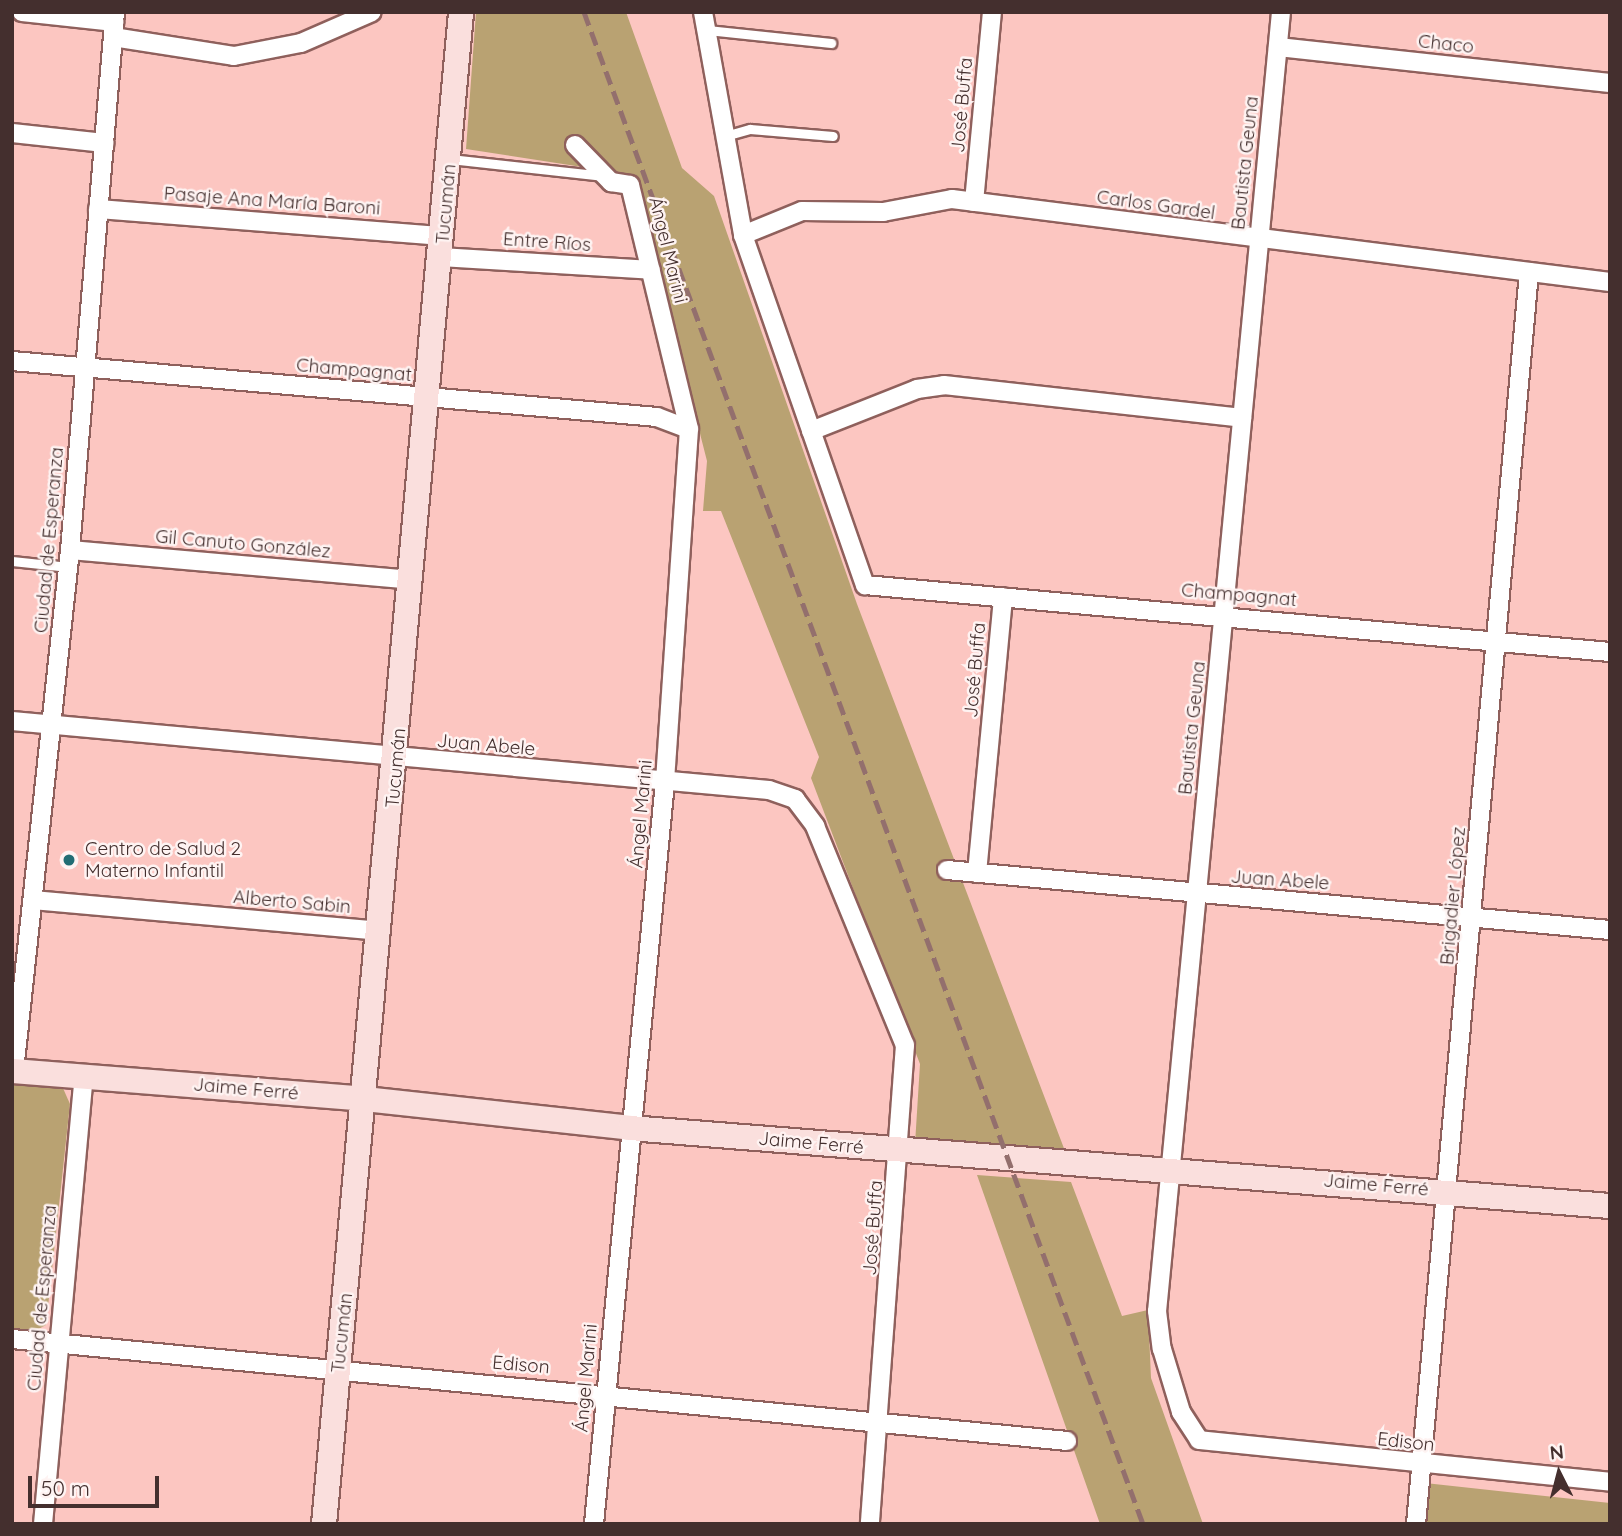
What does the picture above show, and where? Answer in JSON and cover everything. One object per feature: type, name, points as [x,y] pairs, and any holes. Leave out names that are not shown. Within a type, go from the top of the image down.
[{"type":"street","points":[[22,12],[114,24],[234,56],[301,43],[372,12]]},
{"type":"street","name":"Tucumán","points":[[324,1524],[397,758],[461,12]]},
{"type":"street","name":"José Buffa","points":[[974,202],[992,12]]},
{"type":"street","name":"Bautista Geuna","points":[[1199,1440],[1169,1378],[1157,1311],[1174,1168],[1281,12]]},
{"type":"street","points":[[702,21],[743,235],[811,431],[917,388],[944,385],[1242,418]]},
{"type":"street","name":"Ciudad de Esperanza","points":[[13,1071],[70,559],[114,24]]},
{"type":"street","name":"Chaco","points":[[1278,47],[1610,83]]},
{"type":"street","points":[[12,133],[104,143]]},
{"type":"street","name":"Ángel Marini","points":[[575,145],[604,176],[630,185],[690,429],[665,782],[594,1524]]},
{"type":"street","name":"Carlos Gardel","points":[[743,235],[825,207],[883,212],[952,199],[1258,240],[1610,282]]},
{"type":"street","name":"Pasaje Ana María Baroni","points":[[98,209],[442,246]]},
{"type":"street","name":"Entre Ríos","points":[[442,246],[651,270]]},
{"type":"street","name":"Brigadier López","points":[[1416,1524],[1529,272]]},
{"type":"street","name":"Champagnat","points":[[12,361],[657,417],[690,429]]},
{"type":"street","name":"Champagnat","points":[[811,431],[865,585],[1225,614],[1610,652]]},
{"type":"street","name":"Gil Canuto González","points":[[70,559],[412,580]]},
{"type":"street","name":"José Buffa","points":[[977,873],[1003,597]]},
{"type":"street","name":"Juan Abele","points":[[12,721],[769,790],[795,799],[815,826]]},
{"type":"street","name":"José Buffa","points":[[815,826],[905,1045],[880,1422],[870,1524]]},
{"type":"street","name":"Juan Abele","points":[[947,870],[1199,895],[1472,916],[1610,930]]},
{"type":"street","name":"Alberto Sabin","points":[[33,900],[381,931]]},
{"type":"street","name":"Jaime Ferré","points":[[13,1071],[365,1099],[630,1128],[899,1150],[1174,1168],[1610,1206]]},
{"type":"street","name":"Ciudad de Esperanza","points":[[43,1524],[84,1076]]},
{"type":"street","name":"Edison","points":[[12,1339],[606,1394],[1067,1441]]},
{"type":"street","name":"Edison","points":[[1199,1440],[1422,1465],[1610,1482]]},
{"type":"lane","points":[[702,21],[831,43]]},
{"type":"lane","points":[[723,137],[750,129],[833,136]]},
{"type":"lane","points":[[450,159],[604,176]]},
{"type":"lane","points":[[12,561],[70,559]]},
{"type":"shaded area","points":[[476,12],[626,12],[682,168],[714,196],[857,604],[1065,1151],[915,1144],[920,1064],[811,778],[819,757],[721,511],[703,511],[707,461],[634,175],[466,149]]},
{"type":"shaded area","points":[[12,1082],[62,1086],[70,1104],[46,1325],[29,1334],[12,1332]]},
{"type":"shaded area","points":[[977,1175],[1071,1182],[1122,1316],[1148,1310],[1151,1378],[1203,1524],[1100,1524]]},
{"type":"shaded area","points":[[1425,1483],[1610,1503],[1610,1524],[1421,1524]]},
{"type":"railway","points":[[584,12],[1143,1524]]},
{"type":"place","name":"Centro de Salud 2 Materno Infantil","points":[[69,860]]}]
